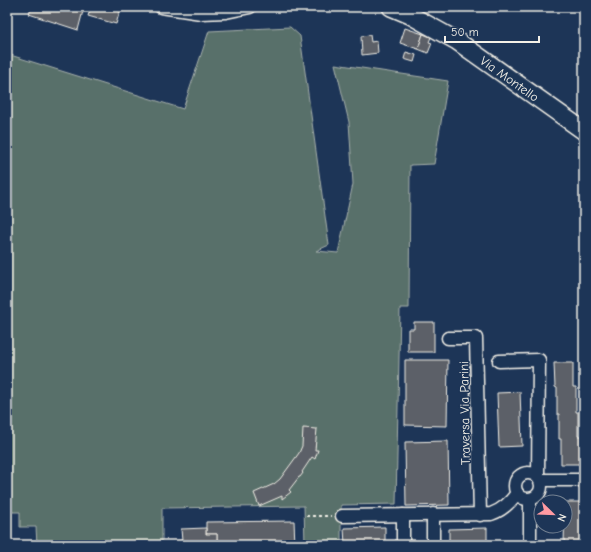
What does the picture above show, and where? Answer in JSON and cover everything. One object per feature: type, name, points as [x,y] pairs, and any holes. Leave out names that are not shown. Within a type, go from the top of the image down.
[{"type":"main road","name":"Via Montello","points":[[391,7],[410,15],[457,41],[584,130]]},
{"type":"street","points":[[161,7],[201,13],[226,12],[250,7]]},
{"type":"street","name":"Traversa Via Parini","points":[[448,338],[476,338],[480,515]]},
{"type":"street","points":[[499,360],[538,360],[539,479],[541,488],[540,492],[534,498],[530,499],[523,498],[517,493],[515,485],[519,477],[530,473],[539,479],[584,480]]},
{"type":"street","points":[[342,516],[491,514],[499,511],[510,503],[517,493]]},
{"type":"street","points":[[530,499],[530,545]]},
{"type":"street","points":[[433,514],[433,545]]},
{"type":"street","points":[[403,515],[403,545]]},
{"type":"path","points":[[306,516],[342,516]]},
{"type":"green space","points":[[290,27],[300,36],[329,245],[316,251],[338,253],[353,184],[349,122],[335,64],[448,81],[434,164],[410,165],[409,308],[400,308],[396,504],[341,505],[341,545],[305,545],[304,506],[162,508],[162,545],[37,545],[36,527],[20,527],[20,512],[7,512],[7,54],[183,109],[209,31]]},
{"type":"building","points":[[31,7],[84,7],[78,30],[29,14]]},
{"type":"building","points":[[91,7],[121,7],[116,24],[88,16]]},
{"type":"building","points":[[405,28],[423,34],[418,49],[400,43]]},
{"type":"building","points":[[423,34],[431,37],[429,42],[432,43],[428,53],[418,49]]},
{"type":"building","points":[[370,35],[371,42],[377,41],[378,53],[362,55],[361,36]]},
{"type":"building","points":[[406,52],[416,55],[414,62],[404,59]]},
{"type":"building","points":[[414,322],[434,322],[434,352],[408,352],[408,329],[414,329]]},
{"type":"building","points":[[405,360],[448,360],[447,426],[405,425]]},
{"type":"building","points":[[554,363],[573,363],[573,387],[576,387],[576,412],[578,412],[578,436],[581,436],[581,464],[561,464],[561,439],[559,439],[559,414],[557,414],[557,388],[555,387]]},
{"type":"building","points":[[520,392],[522,446],[499,447],[497,393]]},
{"type":"building","points":[[303,428],[317,429],[315,450],[318,450],[315,459],[312,457],[302,472],[303,473],[289,490],[291,492],[282,499],[282,496],[259,506],[254,493],[274,484],[280,479],[299,453],[302,446]]},
{"type":"building","points":[[448,441],[449,505],[406,506],[405,442]]},
{"type":"building","points":[[573,502],[584,502],[584,545],[564,545],[564,534],[573,534]]},
{"type":"building","points":[[294,521],[295,545],[217,545],[217,534],[206,534],[206,522]]},
{"type":"building","points":[[385,527],[385,545],[345,545],[344,528]]},
{"type":"building","points":[[206,528],[206,534],[217,534],[217,545],[178,545],[178,541],[182,541],[181,529]]},
{"type":"building","points":[[487,528],[487,545],[449,545],[449,529]]}]
